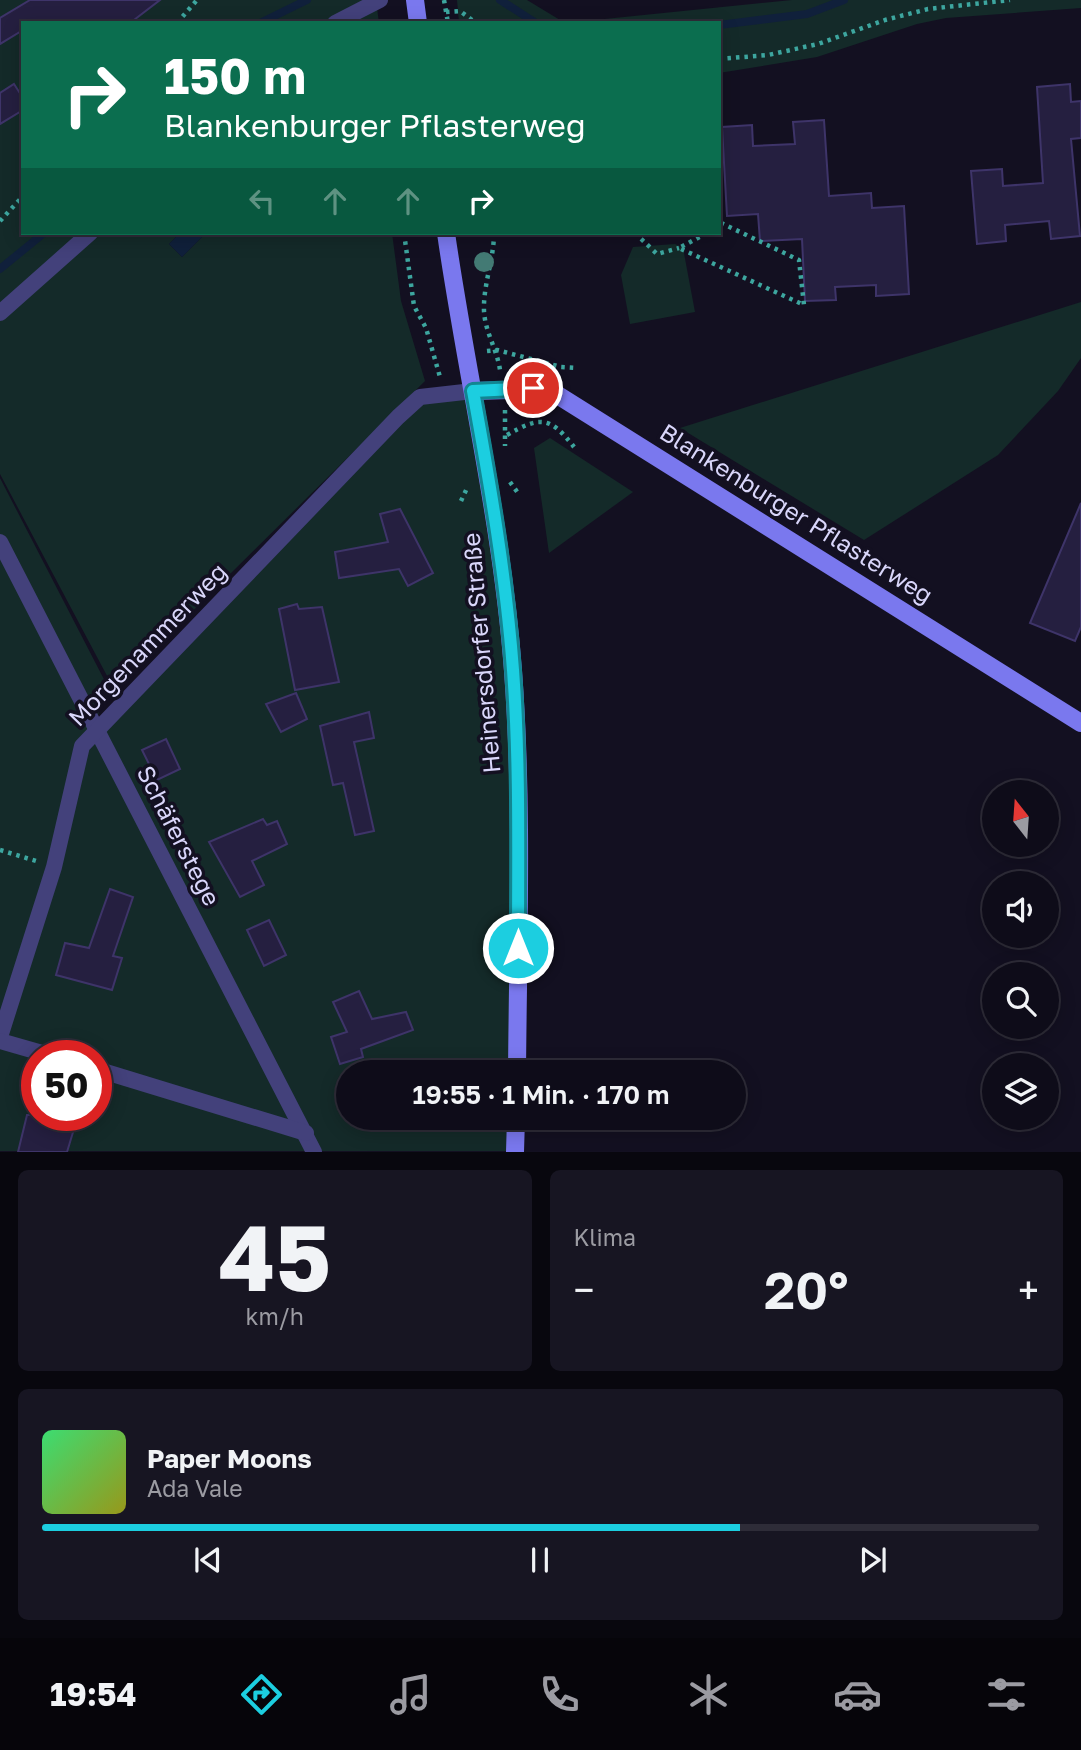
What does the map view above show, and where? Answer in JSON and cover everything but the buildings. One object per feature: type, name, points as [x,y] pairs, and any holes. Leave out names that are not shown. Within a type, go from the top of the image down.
[{"type":"main road","points":[[415,0],[418,21]]},
{"type":"main road","name":"Heinersdorfer Straße","points":[[446,235],[504,580],[513,672],[518,782],[517,1060]]},
{"type":"main road","name":"Blankenburger Pflasterweg","points":[[473,391],[548,389],[1081,723]]},
{"type":"main road","points":[[515,1152],[516,1130]]},
{"type":"lane","points":[[339,21],[380,0]]},
{"type":"lane","points":[[0,313],[88,235]]},
{"type":"lane","name":"Morgenammerweg","points":[[0,1039],[54,867],[82,746],[398,416],[420,397],[473,391]]},
{"type":"lane","name":"Schäferstege","points":[[0,542],[314,1152]]},
{"type":"lane","points":[[0,1039],[21,1046]]},
{"type":"lane","points":[[112,1074],[306,1133]]},
{"type":"path","points":[[179,21],[197,0]]},
{"type":"path","points":[[444,0],[449,11],[447,21]]},
{"type":"path","points":[[721,59],[768,55],[818,44],[885,20],[928,9],[1010,0]]},
{"type":"path","points":[[449,11],[460,11],[473,21]]},
{"type":"path","points":[[0,221],[21,198]]},
{"type":"path","points":[[679,248],[804,305],[799,260],[721,224]]},
{"type":"path","points":[[404,235],[414,306],[428,337]]},
{"type":"path","points":[[486,330],[484,309],[494,235]]},
{"type":"path","points":[[637,235],[657,254],[679,248],[703,235]]},
{"type":"path","points":[[525,359],[578,368]]},
{"type":"path","points":[[529,422],[543,421],[558,425],[574,447]]},
{"type":"path","points":[[0,850],[54,867]]},
{"type":"green space","points":[[0,0],[376,0],[379,21],[21,21],[21,235],[178,235],[169,244],[182,257],[204,235],[392,235],[401,301],[425,381],[114,689],[0,474]]},
{"type":"green space","points":[[457,0],[527,0],[560,20],[585,21],[459,21]]},
{"type":"green space","points":[[792,0],[1081,0],[1081,8],[946,18],[917,24],[817,57],[721,73],[721,21],[585,21]]},
{"type":"green space","points":[[675,244],[683,248],[695,312],[630,324],[621,275],[633,247]]},
{"type":"green space","points":[[1081,302],[1081,358],[1058,391],[998,455],[864,540],[680,428]]},
{"type":"green space","points":[[473,391],[513,672],[517,1060],[336,1060],[336,1130],[516,1130],[515,1151],[0,1151],[0,478],[110,691],[83,744],[420,397]]},
{"type":"green space","points":[[550,438],[633,492],[549,553],[534,448]]},
{"type":"water","points":[[178,235],[204,235],[182,257],[169,244]]},
{"type":"waterway","points":[[264,21],[307,0]]},
{"type":"waterway","points":[[500,0],[533,21]]},
{"type":"waterway","points":[[721,25],[807,14],[844,0]]},
{"type":"waterway","points":[[0,269],[42,235]]},
{"type":"route","points":[[518,948],[518,782],[513,672],[504,580],[473,391],[533,388]]}]
